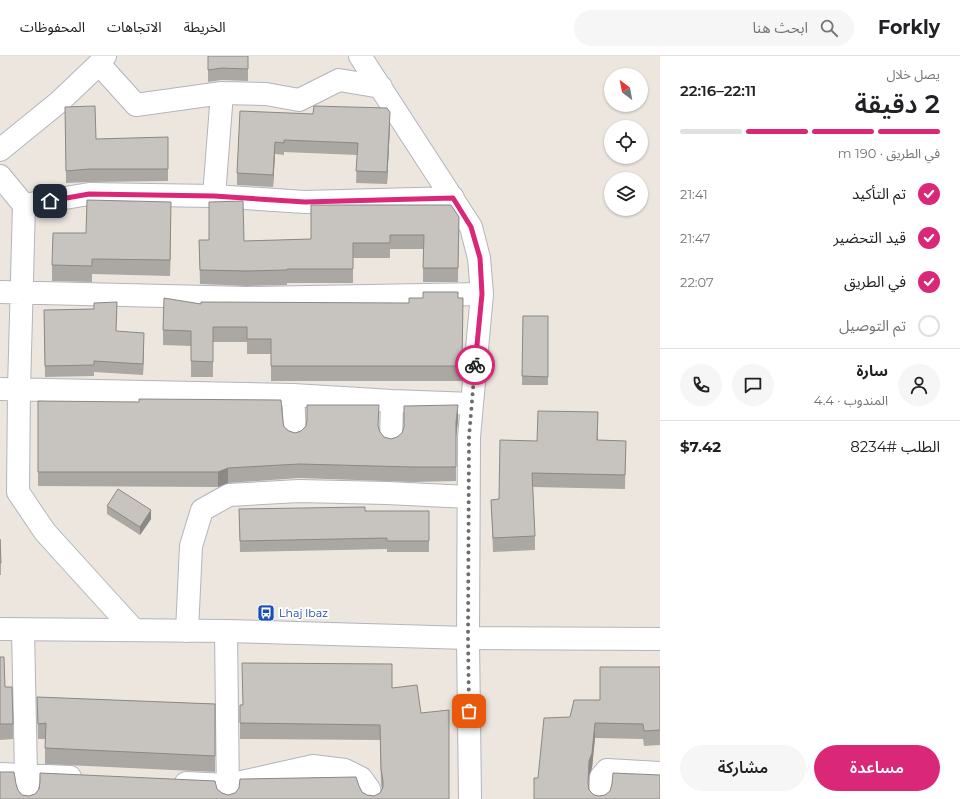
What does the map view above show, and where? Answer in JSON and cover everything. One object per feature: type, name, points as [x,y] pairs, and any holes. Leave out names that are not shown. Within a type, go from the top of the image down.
[{"type":"street","points":[[360,56],[471,227],[480,258],[482,294],[469,437],[468,638],[470,799]]},
{"type":"street","points":[[0,150],[59,102],[102,60],[136,105],[222,93],[266,94],[299,100],[339,80],[380,87]]},
{"type":"street","points":[[214,196],[222,93]]},
{"type":"street","points":[[0,176],[24,205],[21,292],[9,389],[9,493],[134,630]]},
{"type":"street","points":[[24,205],[89,194],[214,196],[305,202],[453,198]]},
{"type":"street","points":[[0,292],[247,298],[482,294]]},
{"type":"street","points":[[9,389],[293,395],[472,404]]},
{"type":"street","points":[[293,395],[295,435]]},
{"type":"street","points":[[391,441],[392,401]]},
{"type":"street","points":[[187,631],[191,546],[202,510],[229,495],[299,491],[468,497]]},
{"type":"street","points":[[0,629],[226,631],[468,638],[660,639]]},
{"type":"street","points":[[22,630],[28,799]]},
{"type":"street","points":[[226,631],[228,792]]},
{"type":"street","points":[[166,782],[228,792],[312,766],[345,770],[361,778],[369,789],[371,799]]},
{"type":"street","points":[[600,799],[601,776],[607,770],[660,773]]},
{"type":"street","points":[[0,774],[88,778]]},
{"type":"building","points":[[208,56],[248,56],[248,69],[222,68],[208,70]]},
{"type":"building","points":[[95,106],[96,139],[168,137],[168,169],[89,169],[66,171],[65,107]]},
{"type":"building","points":[[314,106],[387,108],[390,112],[387,172],[356,171],[358,143],[284,140],[284,143],[275,142],[273,175],[237,173],[240,111],[313,114]]},
{"type":"building","points":[[87,200],[171,202],[170,260],[92,259],[92,266],[52,265],[53,233],[86,233]]},
{"type":"building","points":[[243,201],[244,241],[311,239],[311,205],[451,205],[459,217],[458,268],[423,268],[424,235],[390,235],[390,243],[353,243],[353,269],[287,269],[247,271],[200,270],[199,240],[209,240],[209,202]]},
{"type":"building","points":[[423,292],[458,292],[458,298],[463,298],[462,366],[271,366],[271,339],[247,339],[247,327],[213,327],[213,362],[191,361],[191,331],[163,330],[164,298],[201,304],[201,302],[409,303],[409,298],[423,298]]},
{"type":"building","points":[[117,302],[116,331],[144,333],[143,364],[94,361],[94,365],[45,366],[44,310],[94,309],[94,303]]},
{"type":"building","points":[[523,316],[548,316],[548,377],[522,376]]},
{"type":"building","points":[[139,399],[281,400],[284,427],[295,433],[301,431],[306,426],[307,405],[379,405],[378,426],[380,432],[384,437],[391,439],[402,433],[404,427],[404,406],[458,405],[456,422],[456,467],[299,464],[228,468],[218,472],[38,472],[38,401],[139,402]]},
{"type":"building","points":[[538,411],[598,412],[597,440],[626,441],[625,475],[532,473],[535,536],[493,538],[491,500],[499,499],[500,440],[537,441]]},
{"type":"building","points":[[118,489],[151,510],[140,527],[107,506]]},
{"type":"building","points":[[365,507],[365,511],[429,511],[429,541],[387,541],[387,538],[240,541],[239,509]]},
{"type":"building","points":[[0,539],[1,563],[0,563]]},
{"type":"building","points":[[0,657],[4,657],[5,687],[12,687],[13,724],[0,724]]},
{"type":"building","points":[[242,663],[392,664],[392,688],[417,685],[421,713],[449,710],[449,799],[0,799],[0,772],[14,772],[18,790],[22,795],[29,796],[35,794],[39,789],[40,773],[215,781],[217,789],[228,795],[235,793],[239,788],[240,779],[356,777],[362,792],[367,795],[374,796],[380,793],[383,787],[383,781],[381,769],[380,725],[240,723],[240,705],[243,705]]},
{"type":"building","points":[[600,667],[660,667],[660,730],[644,731],[643,724],[595,723],[592,753],[589,761],[589,790],[594,795],[605,795],[610,791],[613,773],[660,775],[660,799],[534,799],[534,778],[538,778],[544,718],[570,717],[574,700],[600,700]]},
{"type":"building","points":[[37,697],[215,704],[215,756],[45,748],[46,723],[38,724]]},
{"type":"way so far","points":[[469,711],[469,437],[475,365]]},
{"type":"place","name":"Lhaj lbaz","points":[[266,613]]},
{"type":"route","points":[[50,201],[89,194],[214,196],[305,202],[453,198],[471,227],[480,258],[482,294],[475,365]]}]
